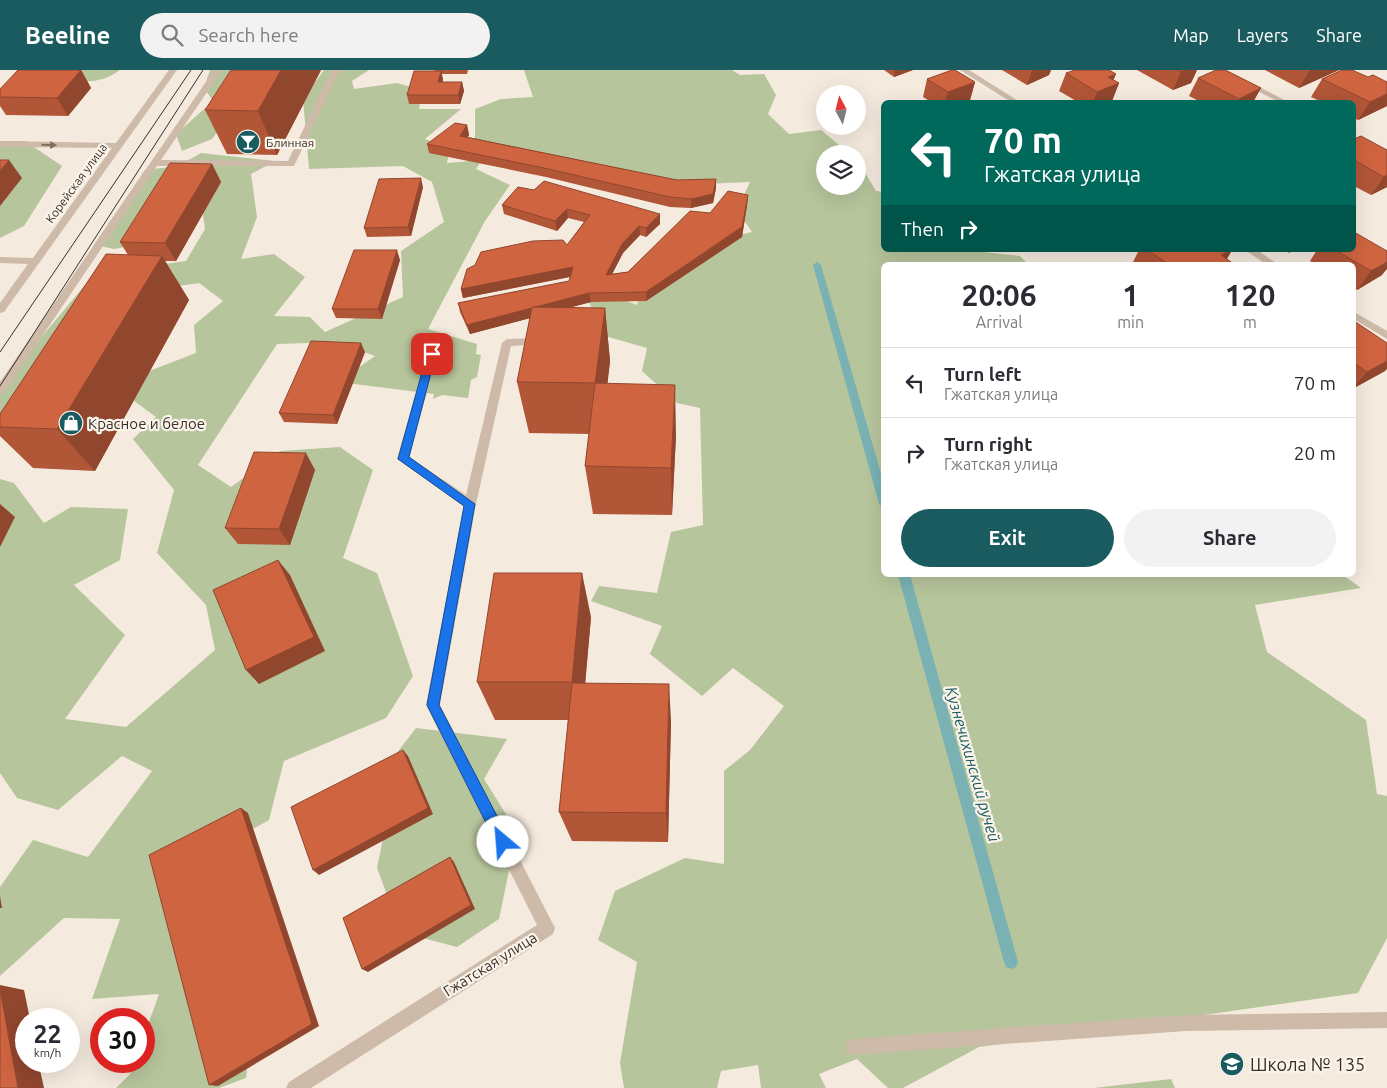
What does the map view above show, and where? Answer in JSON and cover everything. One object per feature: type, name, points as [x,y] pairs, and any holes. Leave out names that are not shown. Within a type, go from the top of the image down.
[{"type":"street","name":"Корейская улица","points":[[0,310],[173,70]]},
{"type":"street","points":[[0,390],[218,70]]},
{"type":"street","points":[[154,163],[291,164],[336,70]]},
{"type":"street","points":[[964,70],[1013,100]]},
{"type":"street","points":[[1221,70],[1280,100]]},
{"type":"street","points":[[0,144],[118,146]]},
{"type":"street","points":[[1253,252],[1269,262]]},
{"type":"street","points":[[0,260],[35,261]]},
{"type":"street","points":[[1356,316],[1387,336]]},
{"type":"street","points":[[432,354],[404,459],[470,504],[508,343],[547,341]]},
{"type":"street","name":"Гжатская улица","points":[[295,1088],[547,928],[433,705],[470,504]]},
{"type":"street","points":[[853,1047],[1186,1024],[1387,1020]]},
{"type":"green space","points":[[39,70],[120,70],[100,80],[80,81]]},
{"type":"green space","points":[[210,70],[259,70],[212,139],[182,151],[176,134],[213,101],[204,88]]},
{"type":"green space","points":[[324,70],[369,70],[352,81],[354,89],[397,83],[422,90],[419,109],[461,109],[425,139],[450,148],[447,163],[482,160],[476,169],[510,185],[485,221],[428,329],[477,344],[476,354],[481,355],[477,377],[471,380],[468,398],[442,395],[433,399],[434,394],[338,382],[375,356],[335,342],[277,344],[198,465],[231,487],[280,451],[340,447],[373,470],[343,558],[377,573],[413,676],[386,718],[284,761],[269,820],[199,858],[258,969],[246,1078],[219,1088],[116,1088],[130,1073],[155,1073],[154,1008],[159,994],[92,999],[120,919],[64,918],[0,976],[0,887],[33,840],[88,857],[152,771],[122,756],[58,810],[17,798],[0,773],[0,479],[14,483],[44,523],[71,507],[128,509],[120,560],[74,585],[125,635],[65,719],[126,727],[215,650],[206,605],[157,553],[174,490],[133,439],[156,417],[130,398],[144,373],[196,353],[194,325],[223,301],[199,283],[129,293],[0,435],[0,387],[94,274],[186,261],[205,229],[200,194],[131,246],[114,249],[94,245],[145,170],[178,166],[201,153],[275,161],[251,174],[257,217],[241,259],[274,254],[305,277],[274,316],[310,317],[325,332],[403,297],[401,251],[444,222],[432,182],[403,166],[309,169],[303,99]]},
{"type":"green space","points":[[524,70],[732,70],[740,75],[764,74],[776,95],[768,114],[789,134],[816,131],[816,135],[827,135],[839,145],[816,145],[816,195],[866,195],[866,174],[876,191],[881,192],[881,252],[983,252],[1020,256],[1026,262],[881,262],[881,577],[1346,577],[1361,588],[1255,605],[1267,652],[1366,720],[1377,794],[1387,796],[1387,938],[1358,993],[979,1047],[903,1088],[888,1088],[857,1059],[819,1074],[826,1088],[761,1088],[758,1065],[721,1071],[717,1088],[624,1088],[620,1063],[637,962],[598,940],[615,891],[685,858],[724,864],[724,771],[750,750],[784,706],[733,668],[702,696],[650,654],[662,626],[591,601],[599,586],[657,593],[671,532],[703,525],[700,408],[677,403],[642,371],[647,348],[605,336],[586,296],[604,292],[637,305],[643,278],[706,243],[752,232],[737,210],[750,182],[681,185],[475,140],[475,109],[501,99],[533,97]]},
{"type":"green space","points":[[0,141],[25,141],[62,166],[24,226],[0,238]]},
{"type":"green space","points":[[416,728],[507,739],[484,779],[517,832],[499,919],[457,947],[392,930],[393,911],[377,868],[387,819],[359,802]]},
{"type":"green space","points":[[1171,1079],[1175,1088],[1094,1088]]},
{"type":"building","points":[[18,70],[81,70],[57,98],[0,97],[0,89]]},
{"type":"building","points":[[231,70],[281,70],[258,111],[205,110]]},
{"type":"building","points":[[952,70],[975,82],[948,92],[927,79]]},
{"type":"building","points":[[1075,70],[1109,70],[1116,74],[1108,77],[1119,83],[1097,92],[1066,73]]},
{"type":"building","points":[[1216,70],[1225,70],[1261,88],[1239,99],[1198,78]]},
{"type":"building","points":[[1342,70],[1352,70],[1368,77],[1373,75],[1387,82],[1387,94],[1370,102],[1322,79]]},
{"type":"building","points":[[414,71],[441,71],[438,82],[462,82],[458,95],[407,95]]},
{"type":"building","points":[[455,123],[467,125],[460,136],[677,180],[716,179],[713,194],[691,199],[670,197],[427,144]]},
{"type":"building","points":[[1361,136],[1387,150],[1387,175],[1384,177],[1356,161],[1356,138]]},
{"type":"building","points":[[0,160],[9,160],[0,171]]},
{"type":"building","points":[[170,163],[212,164],[165,243],[120,242]]},
{"type":"building","points":[[421,178],[408,227],[364,228],[379,179]]},
{"type":"building","points":[[544,181],[660,214],[646,228],[639,226],[622,244],[606,275],[628,272],[690,211],[710,213],[728,191],[748,195],[742,227],[646,292],[589,293],[467,325],[458,303],[569,281],[573,267],[461,289],[467,269],[475,265],[481,252],[533,241],[563,240],[567,245],[590,215],[567,209],[555,221],[502,205],[518,187],[534,190]]},
{"type":"building","points":[[1356,233],[1387,251],[1387,262],[1371,271],[1338,252],[1356,252]]},
{"type":"building","points":[[354,250],[397,250],[378,309],[332,309]]},
{"type":"building","points":[[1150,252],[1227,252],[1221,255],[1231,262],[1165,262]]},
{"type":"building","points":[[106,254],[162,256],[57,429],[0,427],[0,414]]},
{"type":"building","points":[[532,307],[605,308],[595,383],[517,382]]},
{"type":"building","points":[[1356,322],[1387,343],[1387,361],[1367,372],[1356,364]]},
{"type":"building","points":[[311,341],[361,343],[333,415],[279,413]]},
{"type":"building","points":[[595,383],[675,385],[671,468],[585,466]]},
{"type":"building","points":[[254,452],[306,453],[279,529],[225,528]]},
{"type":"building","points":[[278,560],[314,637],[246,670],[213,590]]},
{"type":"building","points":[[494,573],[582,573],[572,682],[477,682]]},
{"type":"building","points":[[572,683],[669,684],[666,813],[559,812]]},
{"type":"building","points":[[403,750],[428,808],[313,870],[291,807]]},
{"type":"building","points":[[241,808],[312,1024],[209,1085],[149,855]]},
{"type":"building","points":[[450,857],[471,905],[362,969],[343,918]]},
{"type":"building","points":[[0,990],[18,1088],[0,1088]]},
{"type":"waterway","name":"Кузнечихинский ручей","points":[[817,265],[881,493]]},
{"type":"waterway","name":"Кузнечихинский ручей","points":[[905,577],[1011,962]]},
{"type":"tram line","points":[[0,352],[191,70]]},
{"type":"tram line","points":[[0,386],[203,70]]},
{"type":"place","name":"Блинная","points":[[248,142]]},
{"type":"place","name":"Красное и белое","points":[[71,423]]},
{"type":"place","name":"Школа № 135","points":[[1232,1064]]},
{"type":"route","points":[[432,354],[404,459],[470,504],[433,705],[503,842]]}]
